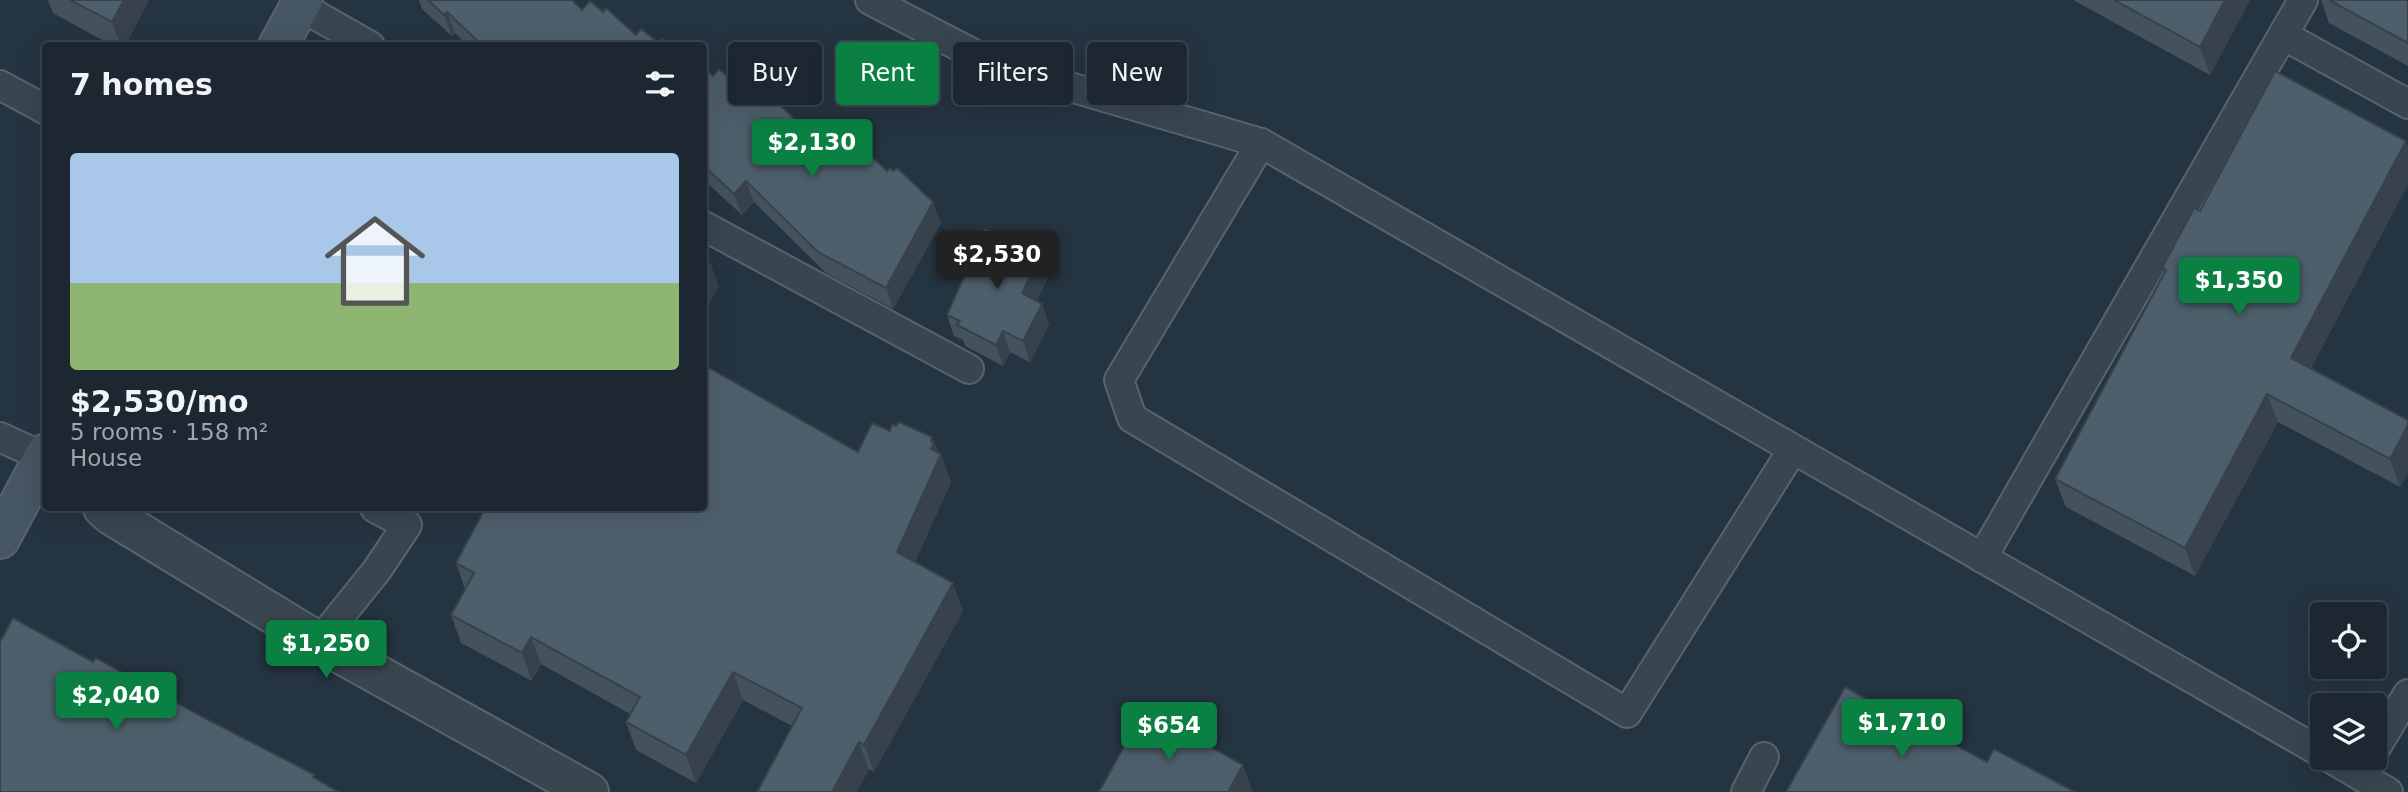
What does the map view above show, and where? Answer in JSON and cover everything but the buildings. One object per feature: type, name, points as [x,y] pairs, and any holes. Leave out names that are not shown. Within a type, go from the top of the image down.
[{"type":"main road","points":[[280,42],[302,3]]},
{"type":"main road","points":[[0,539],[42,462]]},
{"type":"street","points":[[106,511],[319,642],[584,791]]},
{"type":"lane","points":[[870,0],[995,65],[1261,143],[2310,746]]},
{"type":"lane","points":[[1982,558],[2303,0]]},
{"type":"lane","points":[[302,3],[364,42]]},
{"type":"lane","points":[[2283,35],[2408,104]]},
{"type":"lane","points":[[0,85],[42,108]]},
{"type":"lane","points":[[1261,143],[1119,380],[1132,418],[1627,713],[1793,449]]},
{"type":"lane","points":[[707,228],[969,369]]},
{"type":"lane","points":[[0,437],[42,456]]},
{"type":"lane","points":[[319,642],[377,570],[407,525],[381,511]]},
{"type":"lane","points":[[2387,729],[2408,694]]},
{"type":"lane","points":[[1746,792],[1764,757]]},
{"type":"lane","points":[[2368,770],[2388,792]]}]
